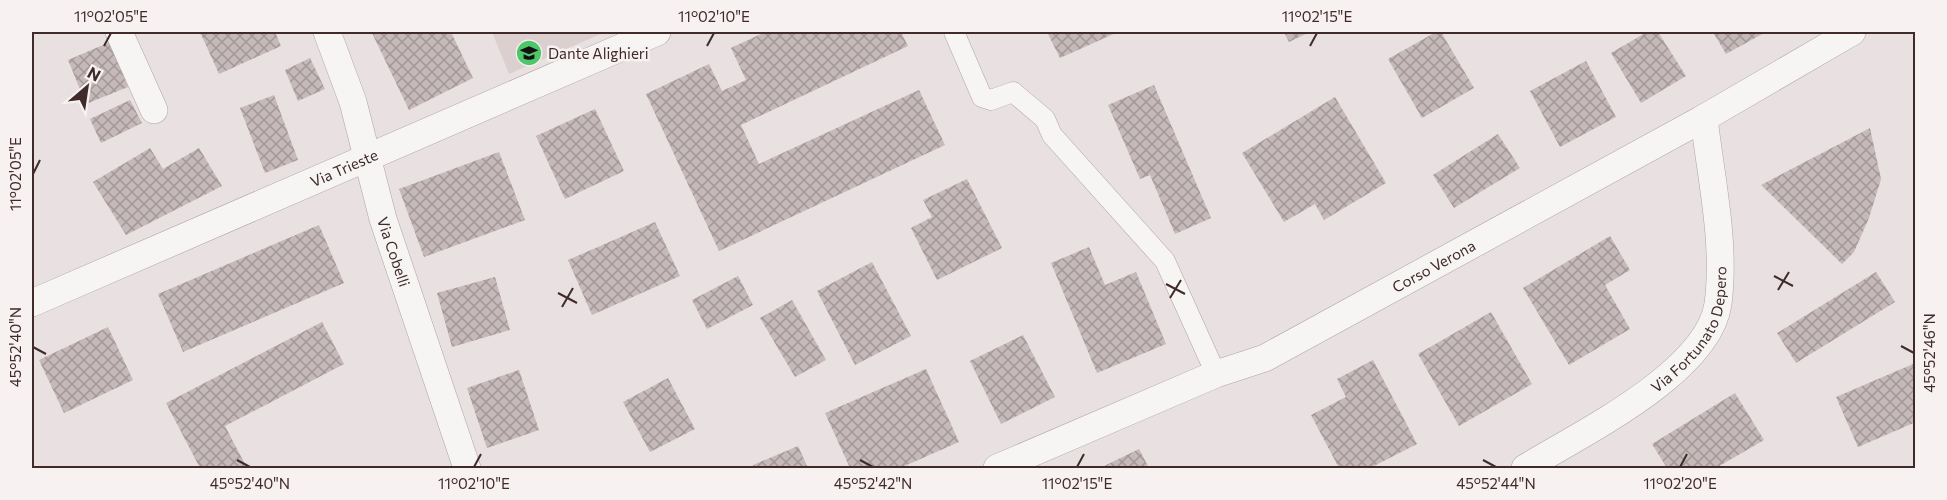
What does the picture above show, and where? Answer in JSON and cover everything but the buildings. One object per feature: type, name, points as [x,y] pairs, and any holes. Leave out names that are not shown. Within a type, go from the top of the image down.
[{"type":"street","points":[[119,32],[154,110]]},
{"type":"street","name":"Via Cobelli","points":[[327,32],[353,102],[382,219],[467,468]]},
{"type":"street","name":"Via Trieste","points":[[32,303],[657,32]]},
{"type":"street","points":[[954,32],[982,96],[991,100],[1012,93],[1045,119],[1052,135],[1165,261],[1216,374]]},
{"type":"street","name":"Corso Verona","points":[[997,468],[1216,374],[1265,358],[1704,118],[1852,32]]},
{"type":"street","name":"Via Fortunato Depero","points":[[1525,468],[1677,371],[1708,333],[1718,306],[1720,258],[1704,118]]},
{"type":"shaded area","name":"Dante Alighieri","points":[[492,32],[605,32],[509,74]]},
{"type":"place","name":"Dante Alighieri","points":[[529,53]]}]
